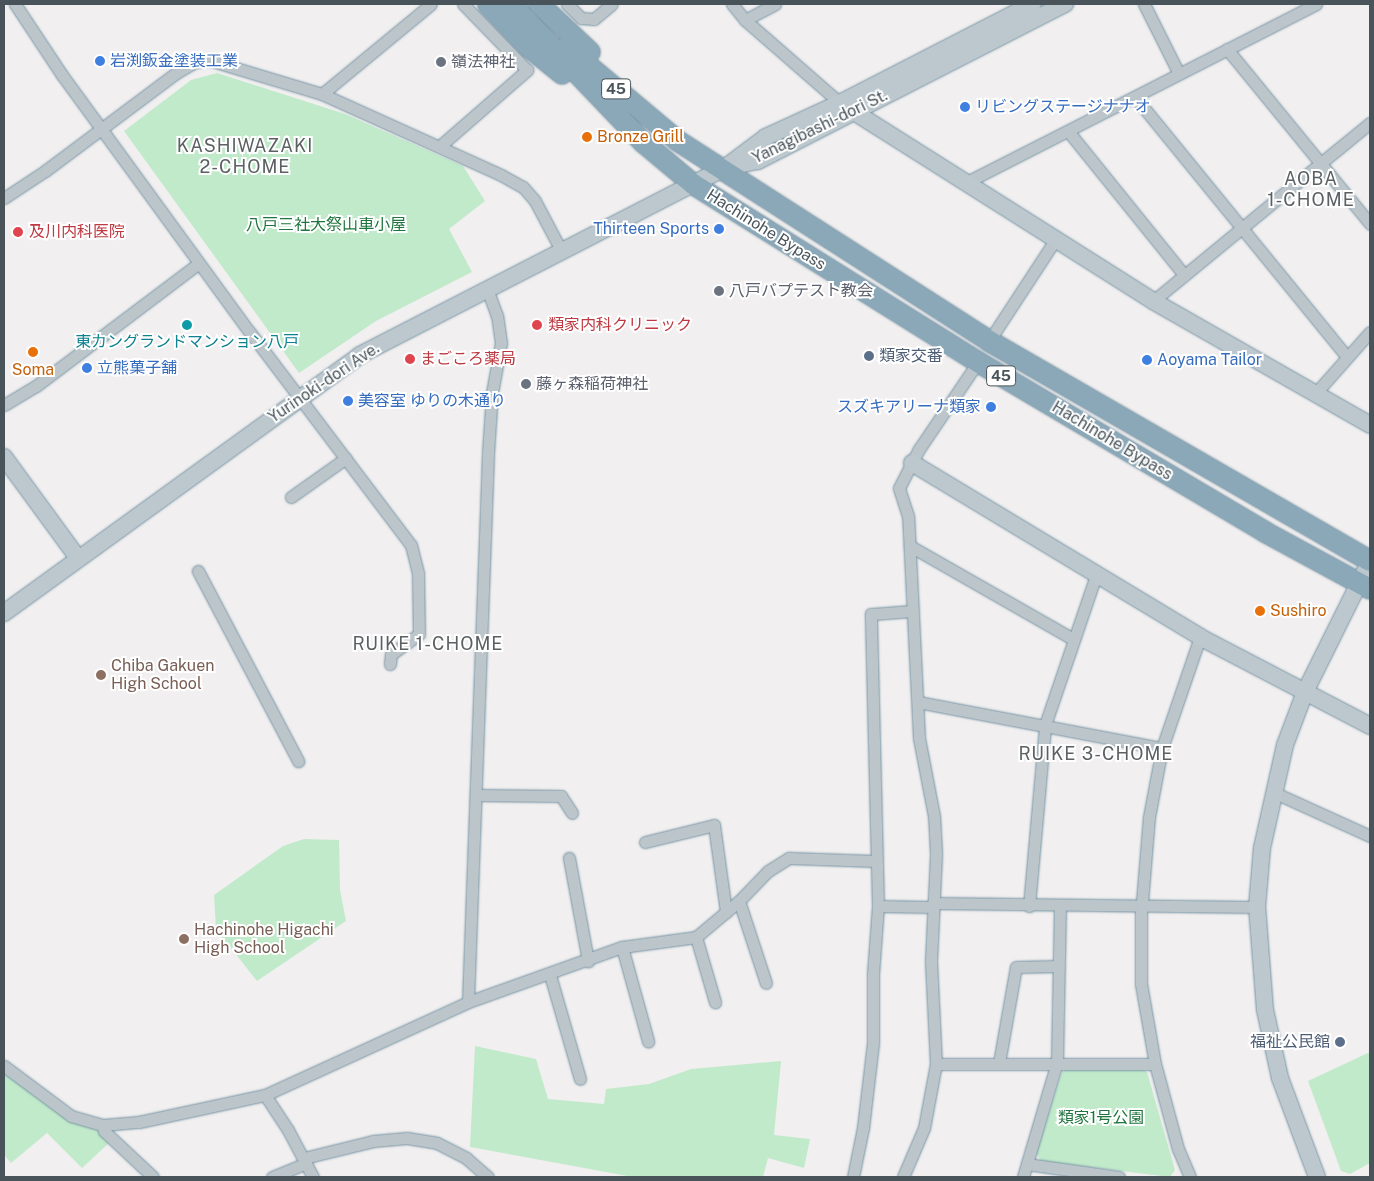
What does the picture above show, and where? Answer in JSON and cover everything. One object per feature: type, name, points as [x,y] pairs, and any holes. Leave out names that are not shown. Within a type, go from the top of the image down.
[{"type":"highway","points":[[488,4],[530,48],[644,143]]},
{"type":"highway","name":"Hachinohe Bypass","points":[[512,4],[644,143],[693,184],[978,362],[1364,587]]},
{"type":"highway","name":"Hachinohe Bypass","points":[[512,4],[678,141],[724,168],[989,341],[1370,561]]},
{"type":"highway","points":[[539,4],[724,168]]},
{"type":"street","points":[[15,4],[199,263],[411,545],[418,573],[419,634],[391,654],[390,664]]},
{"type":"street","points":[[322,94],[431,4]]},
{"type":"street","points":[[440,146],[527,70],[463,4]]},
{"type":"street","points":[[567,4],[580,18],[594,19],[612,4]]},
{"type":"street","points":[[732,4],[745,20],[846,108],[1153,301],[1314,395],[1370,425]]},
{"type":"street","points":[[745,20],[775,4]]},
{"type":"street","name":"Yanagibashi-dori St.","points":[[846,108],[1032,4]]},
{"type":"street","name":"Yanagibashi-dori St.","points":[[724,168],[766,137],[846,108],[1065,4]]},
{"type":"street","points":[[1144,4],[1179,74]]},
{"type":"street","points":[[965,183],[1316,4]]},
{"type":"street","points":[[1227,50],[1370,224]]},
{"type":"street","points":[[4,198],[195,62],[209,60],[228,64],[322,94],[440,146],[523,187],[534,201],[562,252]]},
{"type":"street","points":[[1135,96],[1346,356]]},
{"type":"street","points":[[1153,301],[1370,123]]},
{"type":"street","points":[[1068,131],[1184,275]]},
{"type":"street","name":"Yurinoki-dori Ave.","points":[[4,613],[360,355],[487,288],[562,252],[724,168]]},
{"type":"street","points":[[989,341],[1055,240]]},
{"type":"street","points":[[4,405],[36,386],[199,263]]},
{"type":"street","points":[[468,1002],[488,454],[492,393],[501,343],[497,316],[487,288]]},
{"type":"street","points":[[1314,395],[1346,356],[1370,332]]},
{"type":"street","points":[[903,1177],[924,1128],[936,1064],[931,961],[936,853],[934,816],[919,738],[908,516],[899,488],[912,463],[978,362]]},
{"type":"street","points":[[4,457],[78,558]]},
{"type":"street","points":[[291,497],[346,458]]},
{"type":"street","points":[[912,463],[1096,576],[1200,637],[1370,726]]},
{"type":"street","points":[[910,546],[1073,639]]},
{"type":"street","points":[[1317,1177],[1280,1078],[1264,1010],[1257,907],[1262,848],[1285,745],[1305,692],[1364,587],[1370,561]]},
{"type":"street","points":[[198,571],[298,761]]},
{"type":"street","points":[[1029,906],[1045,725],[1096,576]]},
{"type":"street","points":[[853,1177],[863,1128],[873,1042],[873,974],[878,906],[871,614],[913,611]]},
{"type":"street","points":[[1190,1177],[1178,1149],[1154,1064],[1141,984],[1142,906],[1149,817],[1162,748],[1200,637]]},
{"type":"street","points":[[918,702],[1162,748]]},
{"type":"street","points":[[1273,792],[1370,836]]},
{"type":"street","points":[[477,795],[561,796],[572,813]]},
{"type":"street","points":[[645,842],[714,826],[726,912]]},
{"type":"street","points":[[569,858],[588,961]]},
{"type":"street","points":[[4,1066],[71,1116],[103,1125],[139,1122],[265,1095],[468,1002],[550,975],[622,948],[696,937],[739,901],[768,871],[790,858],[876,861]]},
{"type":"street","points":[[739,901],[766,983]]},
{"type":"street","points":[[878,906],[1257,907]]},
{"type":"street","points":[[1023,1177],[1057,1062],[1060,906]]},
{"type":"street","points":[[696,937],[715,1002]]},
{"type":"street","points":[[622,948],[648,1041]]},
{"type":"street","points":[[999,1063],[1016,967],[1058,966]]},
{"type":"street","points":[[550,975],[580,1079]]},
{"type":"street","points":[[936,1064],[1057,1062],[1154,1064]]},
{"type":"street","points":[[265,1095],[313,1177]]},
{"type":"street","points":[[103,1125],[104,1131],[153,1177]]},
{"type":"street","points":[[272,1177],[305,1161],[373,1141],[407,1138],[444,1147],[466,1158],[488,1177]]},
{"type":"street","points":[[1027,1164],[1119,1177]]},
{"type":"green space","name":"八戸三社大祭山車小屋","points":[[217,73],[345,114],[463,166],[485,201],[449,229],[472,272],[376,321],[299,373],[124,131],[191,80]]},
{"type":"green space","points":[[304,839],[339,840],[340,890],[346,921],[257,981],[216,929],[214,895],[283,846]]},
{"type":"green space","points":[[475,1046],[536,1059],[548,1099],[604,1104],[606,1089],[649,1084],[691,1069],[781,1061],[774,1135],[810,1139],[804,1168],[768,1158],[763,1177],[633,1177],[470,1147]]},
{"type":"green space","points":[[1370,1052],[1370,1163],[1350,1174],[1341,1171],[1308,1081]]},
{"type":"green space","name":"類家1号公園","points":[[1068,1068],[1142,1069],[1147,1072],[1175,1170],[1170,1177],[1041,1161],[1036,1153],[1062,1072]]},
{"type":"green space","points":[[4,1072],[64,1116],[98,1131],[109,1143],[82,1168],[47,1133],[11,1163],[4,1155]]},
{"type":"place","name":"岩渕鈑金塗装工業","points":[[100,61]]},
{"type":"place","name":"嶺法神社","points":[[441,62]]},
{"type":"place","name":"リビングステージナナオ","points":[[965,107]]},
{"type":"place","name":"Bronze Grill","points":[[587,137]]},
{"type":"place","name":"Thirteen Sports","points":[[719,229]]},
{"type":"place","name":"及川内科医院","points":[[18,232]]},
{"type":"place","name":"八戸バプテスト教会","points":[[719,291]]},
{"type":"place","name":"東カングランドマンション八戸","points":[[187,325]]},
{"type":"place","name":"類家内科クリニック","points":[[537,325]]},
{"type":"place","name":"Soma","points":[[33,352]]},
{"type":"place","name":"類家交番","points":[[869,356]]},
{"type":"place","name":"まごころ薬局","points":[[410,359]]},
{"type":"place","name":"Aoyama Tailor","points":[[1147,360]]},
{"type":"place","name":"立熊菓子舗","points":[[87,368]]},
{"type":"place","name":"藤ヶ森稲荷神社","points":[[526,384]]},
{"type":"place","name":"美容室 ゆりの木通り","points":[[348,401]]},
{"type":"place","name":"スズキアリーナ類家","points":[[991,407]]},
{"type":"place","name":"Sushiro","points":[[1260,611]]},
{"type":"place","name":"Chiba Gakuen High School","points":[[101,675]]},
{"type":"place","name":"Hachinohe Higachi High School","points":[[184,939]]},
{"type":"place","name":"福祉公民館","points":[[1340,1042]]},
{"type":"district","name":"KASHIWAZAKI 2-CHOME","points":[[245,157]]},
{"type":"district","name":"AOBA 1-CHOME","points":[[1311,190]]},
{"type":"district","name":"RUIKE 1-CHOME","points":[[428,644]]},
{"type":"district","name":"RUIKE 3-CHOME","points":[[1096,754]]}]
